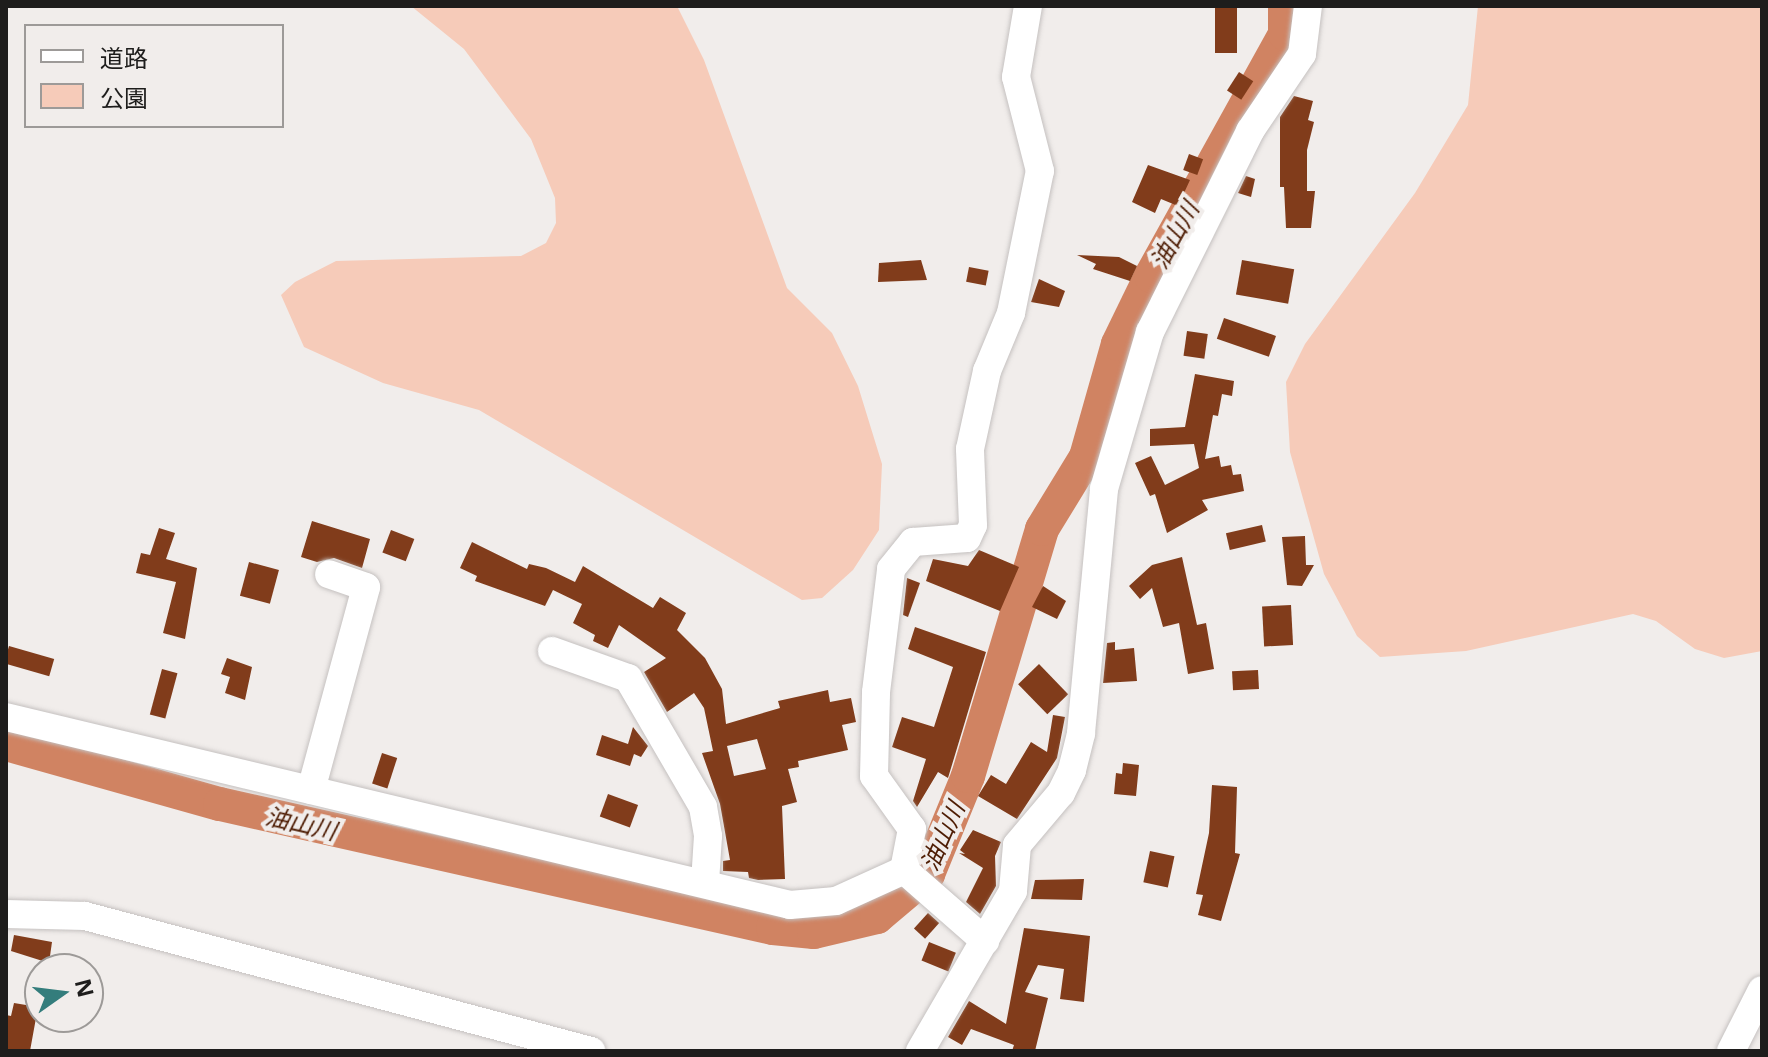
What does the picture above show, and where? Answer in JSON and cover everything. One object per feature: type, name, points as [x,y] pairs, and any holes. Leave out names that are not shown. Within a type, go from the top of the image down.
[{"type":"street","points":[[904,870],[912,829],[874,776],[876,692],[891,569],[913,542],[967,538],[973,525],[970,449],[987,371],[1011,313],[1040,171],[1016,77],[1028,6]]},
{"type":"street","points":[[920,1051],[1013,891],[1017,845],[1061,793],[1072,770],[1081,733],[1104,489],[1150,332],[1250,131],[1302,54],[1308,6]]},
{"type":"street","points":[[311,790],[366,587],[329,574]]},
{"type":"street","points":[[552,651],[628,678],[703,807],[708,836],[705,883]]},
{"type":"street","points":[[6,717],[790,905],[836,901],[904,870]]},
{"type":"street","points":[[904,870],[985,941]]},
{"type":"street","points":[[6,914],[85,916],[518,1042],[591,1051]]},
{"type":"street","points":[[1731,1051],[1762,990]]},
{"type":"green space","points":[[411,6],[677,6],[704,60],[787,288],[832,333],[858,386],[882,464],[879,530],[853,570],[822,598],[802,600],[479,410],[383,383],[304,347],[281,295],[295,282],[336,261],[521,256],[546,243],[556,223],[555,198],[531,139],[464,49]]},
{"type":"green space","points":[[1478,6],[1762,6],[1762,651],[1724,658],[1695,649],[1656,621],[1633,614],[1466,651],[1380,657],[1357,636],[1324,574],[1290,452],[1286,382],[1305,344],[1415,193],[1468,105]]},
{"type":"building","points":[[1215,8],[1237,8],[1237,53],[1215,53]]},
{"type":"building","points":[[1239,72],[1253,81],[1241,100],[1227,90]]},
{"type":"building","points":[[1294,96],[1313,101],[1308,120],[1314,122],[1307,150],[1307,191],[1315,191],[1311,228],[1286,228],[1284,187],[1280,187],[1280,117]]},
{"type":"building","points":[[1189,154],[1203,159],[1197,175],[1183,170]]},
{"type":"building","points":[[1148,165],[1190,180],[1178,206],[1161,199],[1155,213],[1132,202]]},
{"type":"building","points":[[1246,176],[1255,179],[1251,197],[1238,193]]},
{"type":"building","points":[[1077,255],[1119,257],[1137,266],[1130,281],[1093,269],[1096,264]]},
{"type":"building","points":[[921,260],[927,280],[878,282],[879,263]]},
{"type":"building","points":[[1242,260],[1294,269],[1288,304],[1236,294]]},
{"type":"building","points":[[969,267],[989,271],[986,286],[966,282]]},
{"type":"building","points":[[1039,279],[1065,291],[1059,307],[1031,302]]},
{"type":"building","points":[[1224,318],[1276,336],[1269,357],[1217,339]]},
{"type":"building","points":[[1187,331],[1208,334],[1204,359],[1184,356]]},
{"type":"building","points":[[1195,374],[1234,381],[1232,396],[1222,394],[1218,416],[1213,415],[1205,459],[1219,456],[1221,467],[1231,465],[1233,475],[1241,474],[1244,491],[1202,500],[1208,510],[1167,533],[1155,494],[1150,496],[1135,463],[1151,456],[1165,485],[1199,468],[1194,444],[1150,446],[1150,429],[1185,427]]},
{"type":"building","points":[[312,521],[370,539],[362,568],[334,558],[317,562],[301,557]]},
{"type":"building","points":[[1262,525],[1266,542],[1230,550],[1226,533]]},
{"type":"building","points":[[159,528],[175,533],[166,559],[197,568],[185,639],[163,633],[176,582],[136,573],[141,553],[150,555]]},
{"type":"building","points":[[391,530],[414,539],[406,561],[382,552]]},
{"type":"building","points":[[1305,536],[1306,565],[1314,565],[1302,586],[1287,585],[1282,537]]},
{"type":"building","points":[[472,542],[527,569],[529,564],[546,568],[575,582],[583,566],[653,608],[660,597],[686,613],[677,630],[705,658],[722,689],[726,724],[780,708],[778,701],[828,690],[830,702],[851,698],[856,722],[842,725],[848,750],[798,761],[799,767],[788,769],[797,802],[782,806],[785,879],[758,880],[749,878],[748,872],[723,871],[723,861],[730,860],[720,804],[702,753],[713,751],[704,708],[694,693],[667,712],[644,672],[666,658],[619,625],[608,648],[593,641],[595,635],[573,623],[582,604],[553,590],[545,606],[475,581],[477,576],[460,568]],"holes":[[[757,739],[766,769],[734,776],[727,746]]]},
{"type":"building","points":[[979,550],[1019,567],[1000,611],[926,581],[933,559],[968,566]]},
{"type":"building","points":[[1182,557],[1197,625],[1206,623],[1214,669],[1188,674],[1179,623],[1163,627],[1152,588],[1140,599],[1129,586],[1152,565]]},
{"type":"building","points":[[249,562],[279,570],[270,604],[240,596]]},
{"type":"building","points":[[907,578],[920,583],[908,617],[903,615]]},
{"type":"building","points":[[1043,586],[1066,601],[1057,619],[1032,607]]},
{"type":"building","points":[[1291,605],[1293,645],[1264,646],[1262,607]]},
{"type":"building","points":[[915,627],[986,652],[948,778],[938,772],[917,807],[913,801],[926,759],[892,747],[902,717],[934,727],[953,667],[908,649]]},
{"type":"building","points":[[1115,642],[1115,650],[1134,648],[1137,681],[1103,683],[1107,643]]},
{"type":"building","points":[[9,646],[54,659],[49,676],[6,664]]},
{"type":"building","points":[[227,658],[252,667],[245,700],[225,693],[230,677],[221,674]]},
{"type":"building","points":[[1039,664],[1068,694],[1047,714],[1018,684]]},
{"type":"building","points":[[162,669],[177,673],[165,719],[150,714]]},
{"type":"building","points":[[1258,670],[1259,689],[1233,690],[1232,671]]},
{"type":"building","points":[[1053,715],[1065,717],[1057,758],[1017,819],[978,796],[991,775],[1006,784],[1031,742],[1047,752]]},
{"type":"building","points":[[633,727],[648,746],[641,757],[634,754],[630,766],[596,755],[602,735],[628,744]]},
{"type":"building","points":[[382,753],[397,758],[387,788],[372,783]]},
{"type":"building","points":[[1123,763],[1139,765],[1136,796],[1114,794],[1116,773],[1122,774]]},
{"type":"building","points":[[1212,785],[1237,787],[1235,853],[1240,854],[1221,921],[1198,915],[1203,895],[1196,894],[1209,833]]},
{"type":"building","points":[[608,794],[638,805],[630,827],[600,817]]},
{"type":"building","points":[[973,830],[1001,842],[995,856],[996,886],[980,914],[966,902],[983,868],[959,853],[965,854],[960,850]]},
{"type":"building","points":[[1150,851],[1174,856],[1168,887],[1143,882]]},
{"type":"building","points":[[1084,879],[1082,900],[1031,899],[1035,880]]},
{"type":"building","points":[[928,913],[939,923],[925,939],[914,929]]},
{"type":"building","points":[[1024,928],[1090,936],[1084,1002],[1060,999],[1064,969],[1038,965],[1025,992],[1048,998],[1035,1051],[1012,1051],[1014,1045],[971,1029],[962,1045],[948,1037],[969,1001],[1006,1024]]},
{"type":"building","points":[[14,935],[52,942],[50,953],[24,955],[11,951]]},
{"type":"building","points":[[929,942],[956,953],[948,971],[922,961]]},
{"type":"building","points":[[14,1003],[24,1005],[24,1033],[33,1033],[30,1051],[6,1049],[6,1015],[11,1016]]},
{"type":"waterway","name":"油山川","points":[[6,744],[220,804],[773,928],[814,932],[877,917],[928,874],[968,776],[1042,529],[1086,457],[1118,344],[1151,276],[1285,34],[1285,6]]}]
